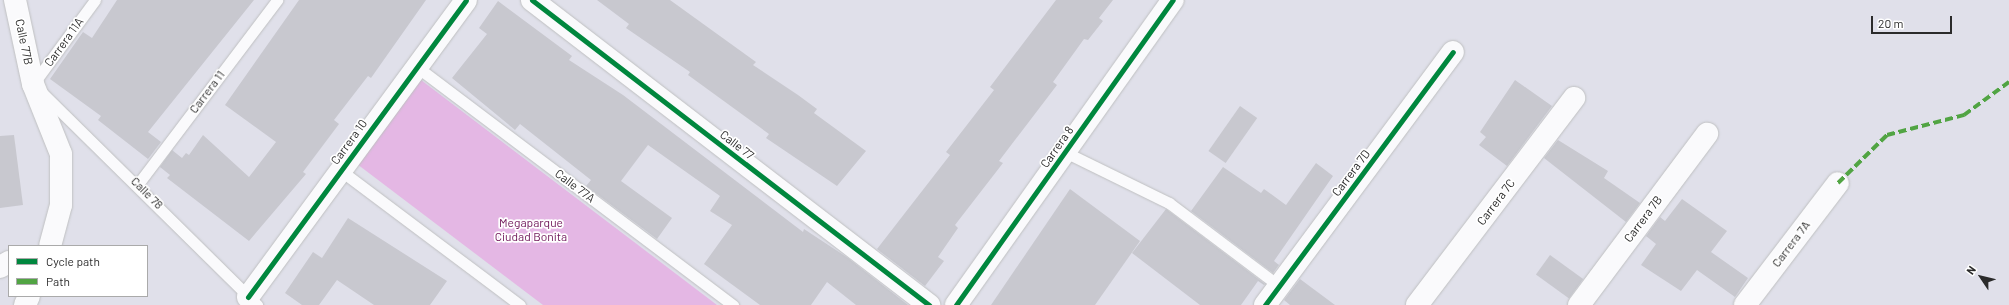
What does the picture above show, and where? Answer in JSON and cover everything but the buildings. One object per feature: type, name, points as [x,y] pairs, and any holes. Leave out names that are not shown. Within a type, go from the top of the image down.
[{"type":"street","name":"Calle 77B","points":[[15,0],[33,84],[61,154],[61,205],[47,244]]},
{"type":"street","name":"Carrera 10","points":[[252,301],[340,170],[466,0]]},
{"type":"street","name":"Calle 77","points":[[532,0],[929,305]]},
{"type":"street","name":"Carrera 8","points":[[956,305],[1173,0]]},
{"type":"street","name":"Carrera 7D","points":[[1265,305],[1453,52]]},
{"type":"street","name":"Carrera 7C","points":[[1417,305],[1574,98]]},
{"type":"street","name":"Carrera 7B","points":[[1579,305],[1707,134]]},
{"type":"street","name":"Carrera 7A","points":[[1745,305],[1838,183]]},
{"type":"lane","name":"Carrera 11A","points":[[33,84],[95,0]]},
{"type":"lane","name":"Carrera 11","points":[[138,184],[277,0]]},
{"type":"lane","name":"Calle 77A","points":[[416,67],[733,305]]},
{"type":"lane","name":"Calle 78","points":[[33,84],[138,184],[252,301]]},
{"type":"lane","points":[[1065,152],[1169,203],[1279,286]]},
{"type":"lane","points":[[340,170],[520,305]]},
{"type":"green space","name":"Megaparque Ciudad Bonita","points":[[421,80],[717,305],[543,305],[357,164]]},
{"type":"marked path","points":[[1838,183],[1887,135],[1964,115],[2009,82]]},
{"type":"cycle path","points":[[248,297],[466,0]]},
{"type":"cycle path","points":[[532,0],[929,305]]},
{"type":"cycle path","points":[[956,305],[1173,0]]},
{"type":"cycle path","points":[[1265,305],[1453,52]]}]
